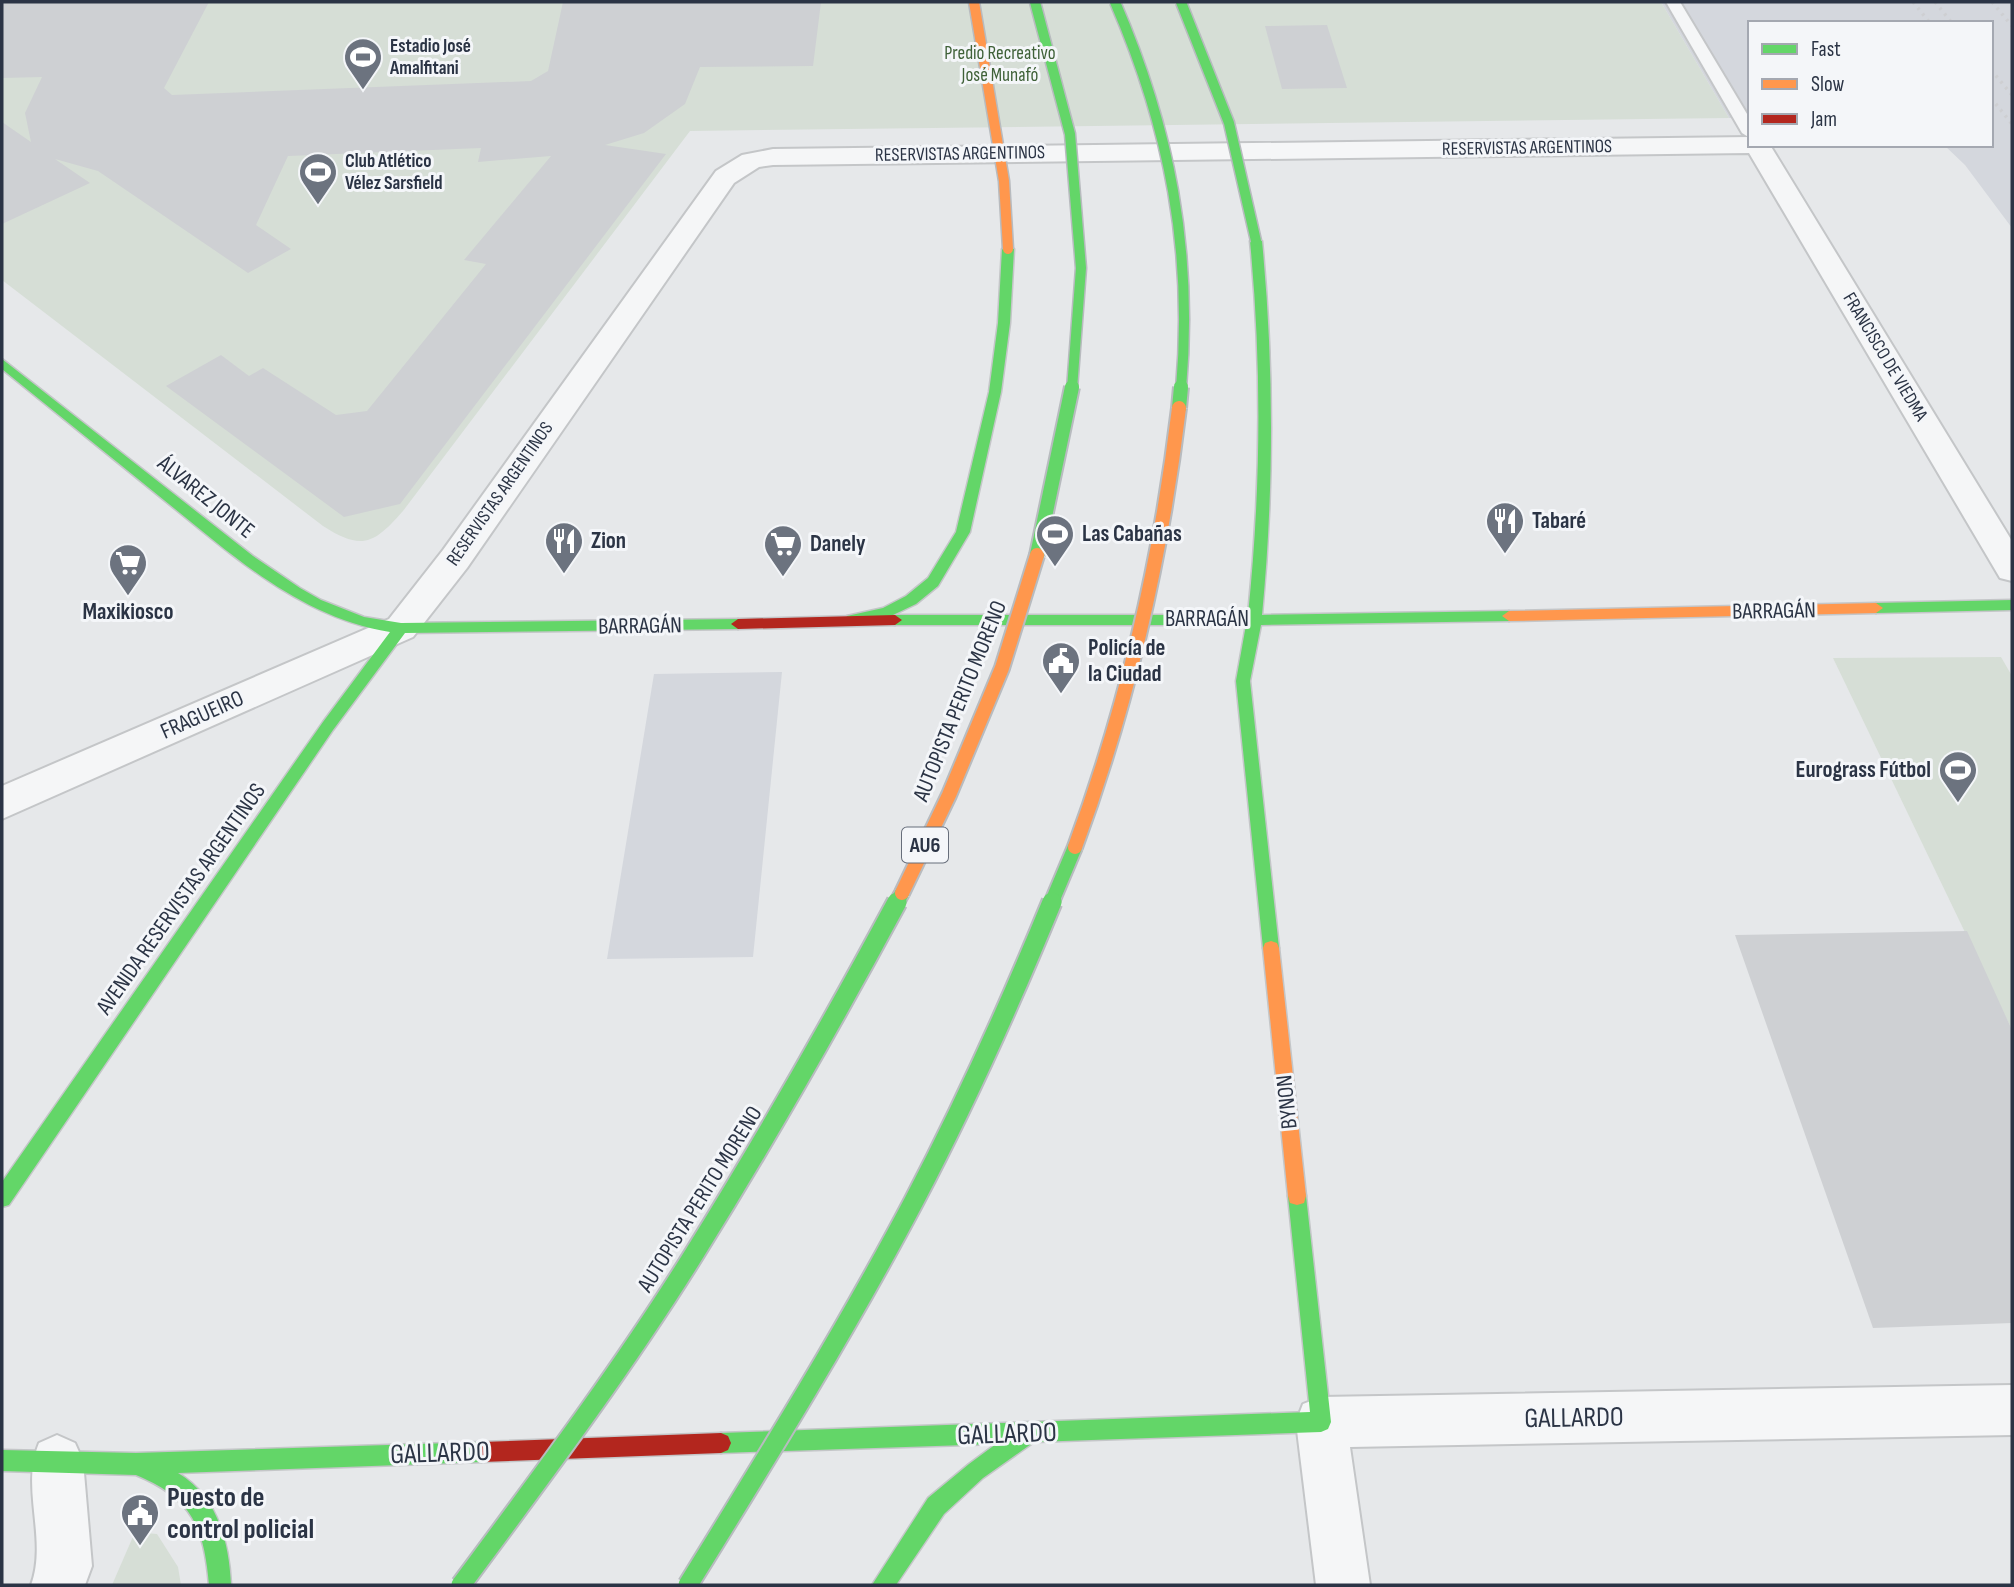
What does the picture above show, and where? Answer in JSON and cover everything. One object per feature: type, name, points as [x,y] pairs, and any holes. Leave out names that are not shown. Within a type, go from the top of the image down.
[{"type":"main road","points":[[852,620],[887,612],[933,582],[963,532],[995,392],[1004,323],[1008,249],[1004,181],[974,2]]},
{"type":"main road","name":"AUTOPISTA PERITO MORENO","points":[[461,1585],[610,1382],[752,1163],[871,955],[949,797],[1010,648],[1044,535],[1058,474],[1079,340],[1082,272],[1079,201],[1070,129],[1054,60],[1035,2]]},
{"type":"main road","points":[[688,1585],[800,1404],[927,1176],[1014,989],[1085,821],[1133,669],[1159,561],[1172,479],[1180,401],[1182,304],[1175,205],[1166,144],[1149,88],[1115,2]]},
{"type":"main road","name":"BYNON","points":[[1181,2],[1229,123],[1256,241],[1264,301],[1267,367],[1265,518],[1255,618],[1243,681],[1321,1422]]},
{"type":"main road","name":"ÁLVAREZ JONTE","points":[[8,374],[248,560],[295,592],[316,604],[362,622],[401,628]]},
{"type":"main road","name":"BARRAGÁN","points":[[401,628],[624,627],[852,620],[1378,620],[2012,606]]},
{"type":"main road","name":"AVENIDA RESERVISTAS ARGENTINOS","points":[[2,1198],[328,726],[401,628]]},
{"type":"main road","name":"GALLARDO","points":[[2,1461],[136,1464],[1321,1422]]},
{"type":"main road","points":[[883,1585],[936,1506],[976,1471],[1028,1434]]},
{"type":"main road","points":[[136,1464],[173,1478],[201,1506],[211,1524],[218,1546],[220,1585]]},
{"type":"street","name":"RESERVISTAS ARGENTINOS","points":[[401,628],[463,548],[725,177],[751,161],[773,157],[1748,145]]},
{"type":"street","name":"FRANCISCO DE VIEDMA","points":[[1758,147],[2012,569]]},
{"type":"street","name":"FRAGUEIRO","points":[[2,803],[401,628]]},
{"type":"street","name":"GALLARDO","points":[[1321,1422],[2012,1410]]},
{"type":"street","name":"BYNON","points":[[1321,1422],[1343,1585]]},
{"type":"street","points":[[57,1461],[65,1566],[58,1585]]},
{"type":"lane","points":[[1673,2],[1748,130]]},
{"type":"shaded area","points":[[1661,2],[2012,2],[2012,228],[1965,165],[1946,147],[1993,147],[1993,21],[1748,21],[1748,118],[1729,118]]},
{"type":"shaded area","points":[[782,672],[753,957],[607,959],[654,674]]},
{"type":"green space","name":"Club Atlético Vélez Sarsfield","points":[[2,2],[1661,2],[1729,118],[690,131],[403,511],[375,537],[358,541],[336,534],[323,526],[2,280]]},
{"type":"green space","name":"Eurograss Fútbol","points":[[2001,657],[2012,676],[2012,1030],[1833,658]]},
{"type":"green space","points":[[135,1532],[157,1534],[178,1567],[181,1585],[112,1585]]},
{"type":"building","points":[[2,2],[209,2],[164,88],[172,95],[531,81],[548,71],[563,2],[821,2],[813,66],[700,67],[685,104],[644,133],[605,145],[666,154],[400,504],[344,517],[166,386],[221,355],[249,376],[263,368],[336,415],[367,411],[486,264],[464,260],[551,156],[478,162],[481,148],[288,156],[256,225],[291,249],[248,273],[98,171],[55,159],[90,183],[2,224],[2,122],[31,142],[25,113],[42,77],[2,78]]},
{"type":"building","points":[[1327,25],[1347,88],[1282,89],[1265,26]]},
{"type":"building","points":[[1967,931],[2012,1030],[2012,1323],[1873,1328],[1735,935]]},
{"type":"railway","points":[[1913,2],[1928,21]]},
{"type":"railway","points":[[1935,2],[1950,21]]},
{"type":"railway","points":[[1992,2],[2012,26]]},
{"type":"railway","points":[[1993,72],[2012,95]]},
{"type":"railway","points":[[1993,100],[2012,124]]},
{"type":"traffic: fast","points":[[1035,2],[1070,134],[1081,268],[1071,403],[1037,555]]},
{"type":"traffic: fast","points":[[1115,2],[1157,111],[1174,195],[1184,303],[1179,408]]},
{"type":"traffic: fast","points":[[1181,2],[1229,123],[1256,241]]},
{"type":"traffic: fast","points":[[1255,618],[1263,524],[1266,430],[1264,335],[1256,241]]},
{"type":"traffic: fast","points":[[852,620],[887,612],[911,600],[933,582],[963,532],[995,392],[1004,323],[1008,249]]},
{"type":"traffic: fast","points":[[2,363],[248,560],[316,604],[362,622],[401,628],[738,624]]},
{"type":"traffic: fast","points":[[1876,608],[2012,605]]},
{"type":"traffic: fast","points":[[895,620],[1350,620],[1509,616]]},
{"type":"traffic: fast","points":[[1255,618],[1243,681],[1271,948]]},
{"type":"traffic: fast","points":[[2,1198],[328,726],[401,628]]},
{"type":"traffic: fast","points":[[688,1585],[820,1368],[913,1202],[995,1035],[1075,847]]},
{"type":"traffic: fast","points":[[461,1585],[594,1405],[695,1253],[825,1036],[902,893]]},
{"type":"traffic: fast","points":[[721,1443],[1321,1422],[1297,1196]]},
{"type":"traffic: fast","points":[[883,1585],[936,1506],[976,1471],[1028,1434]]},
{"type":"traffic: fast","points":[[2,1461],[136,1464],[482,1452]]},
{"type":"traffic: fast","points":[[136,1464],[175,1483],[200,1508],[215,1542],[220,1585]]},
{"type":"traffic: slow","points":[[974,2],[1004,181],[1008,249]]},
{"type":"traffic: slow","points":[[1075,847],[1112,740],[1142,631],[1164,520],[1179,408]]},
{"type":"traffic: slow","points":[[902,893],[949,795],[1002,668],[1037,555]]},
{"type":"traffic: slow","points":[[1509,616],[1876,608]]},
{"type":"traffic: slow","points":[[1271,948],[1297,1196]]},
{"type":"traffic: jam","points":[[738,624],[895,620]]},
{"type":"traffic: jam","points":[[482,1452],[721,1443]]},
{"type":"place","name":"Estadio José Amalfitani","points":[[363,91]]},
{"type":"place","name":"Club Atlético Vélez Sarsfield","points":[[318,206]]},
{"type":"place","name":"Tabaré","points":[[1505,555]]},
{"type":"place","name":"Las Cabañas","points":[[1055,568]]},
{"type":"place","name":"Zion","points":[[564,575]]},
{"type":"place","name":"Danely","points":[[783,578]]},
{"type":"place","name":"Maxikiosco","points":[[128,597]]},
{"type":"place","name":"Policía de la Ciudad","points":[[1061,695]]},
{"type":"place","name":"Eurograss Fútbol","points":[[1958,804]]},
{"type":"place","name":"Puesto de control policial","points":[[140,1547]]},
{"type":"park label","name":"Predio Recreativo José Munafó","points":[[1000,64]]}]
